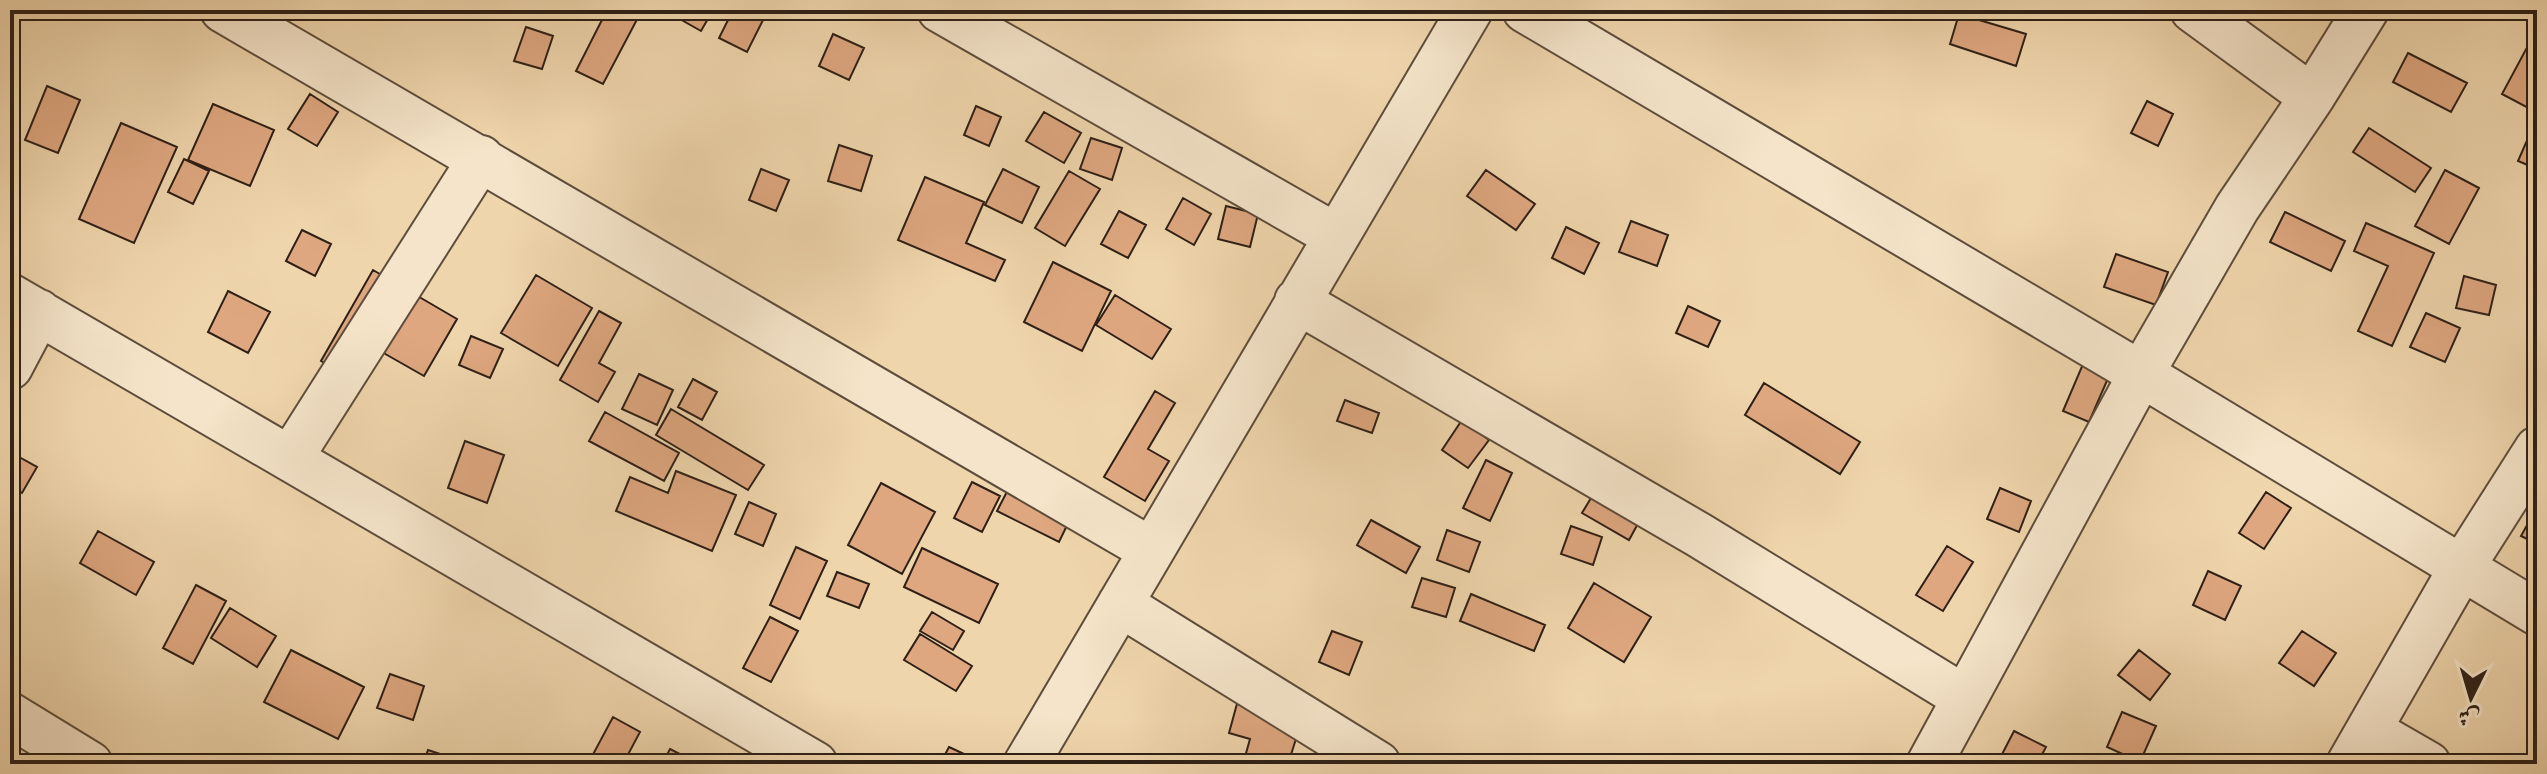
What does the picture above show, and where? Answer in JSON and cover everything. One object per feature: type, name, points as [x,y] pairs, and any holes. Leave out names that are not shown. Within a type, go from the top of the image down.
[{"type":"street","points":[[223,10],[1151,550]]},
{"type":"street","points":[[940,10],[1336,236]]},
{"type":"street","points":[[1026,764],[1470,10]]},
{"type":"street","points":[[1525,10],[2141,374],[2537,613]]},
{"type":"street","points":[[2193,10],[2312,97]]},
{"type":"street","points":[[1929,764],[2141,374],[2237,208],[2366,10]]},
{"type":"street","points":[[291,457],[481,158]]},
{"type":"street","points":[[1297,301],[1699,535],[1965,698]]},
{"type":"street","points":[[10,367],[24,304],[815,764]]},
{"type":"street","points":[[2428,764],[2359,747],[2462,567],[2537,449]]},
{"type":"street","points":[[1120,604],[1378,764]]},
{"type":"street","points":[[10,715],[90,764]]},
{"type":"building","points":[[607,10],[642,10],[603,84],[576,71]]},
{"type":"building","points":[[664,10],[713,10],[701,31]]},
{"type":"building","points":[[733,10],[768,10],[747,52],[719,38]]},
{"type":"building","points":[[1959,14],[2026,34],[2016,66],[1950,44]]},
{"type":"building","points":[[526,27],[553,36],[542,69],[514,61]]},
{"type":"building","points":[[833,34],[864,48],[849,80],[819,66]]},
{"type":"building","points":[[2531,40],[2537,43],[2537,100],[2532,110],[2502,94]]},
{"type":"building","points":[[2408,53],[2467,83],[2451,112],[2393,82]]},
{"type":"building","points":[[47,86],[80,100],[58,153],[25,140]]},
{"type":"building","points":[[310,94],[338,112],[317,146],[288,129]]},
{"type":"building","points":[[2147,101],[2173,114],[2158,146],[2131,133]]},
{"type":"building","points":[[213,104],[274,130],[250,186],[188,160]]},
{"type":"building","points":[[976,106],[1001,117],[989,146],[964,135]]},
{"type":"building","points":[[1044,112],[1081,133],[1064,163],[1026,141]]},
{"type":"building","points":[[121,123],[177,147],[134,243],[79,219]]},
{"type":"building","points":[[2369,128],[2431,168],[2415,192],[2353,152]]},
{"type":"building","points":[[2532,129],[2537,131],[2537,169],[2518,161]]},
{"type":"building","points":[[1091,138],[1122,148],[1112,180],[1080,169]]},
{"type":"building","points":[[839,145],[872,156],[861,191],[828,181]]},
{"type":"building","points":[[184,159],[209,171],[193,204],[168,192]]},
{"type":"building","points":[[761,169],[789,180],[776,211],[749,200]]},
{"type":"building","points":[[1003,169],[1039,187],[1022,223],[985,205]]},
{"type":"building","points":[[1486,170],[1535,204],[1516,230],[1467,196]]},
{"type":"building","points":[[2445,170],[2479,188],[2449,244],[2415,226]]},
{"type":"building","points":[[1069,171],[1100,189],[1065,246],[1035,228]]},
{"type":"building","points":[[925,177],[984,202],[966,243],[1005,260],[995,281],[898,240]]},
{"type":"building","points":[[1183,198],[1211,214],[1194,245],[1166,229]]},
{"type":"building","points":[[1226,206],[1258,214],[1250,247],[1218,239]]},
{"type":"building","points":[[1119,211],[1146,225],[1128,258],[1101,244]]},
{"type":"building","points":[[2285,212],[2345,241],[2331,271],[2270,242]]},
{"type":"building","points":[[1631,221],[1668,235],[1657,266],[1619,252]]},
{"type":"building","points":[[2366,223],[2434,253],[2392,346],[2358,331],[2388,266],[2354,251]]},
{"type":"building","points":[[1566,227],[1599,243],[1584,274],[1552,258]]},
{"type":"building","points":[[302,230],[331,244],[315,276],[286,261]]},
{"type":"building","points":[[2116,254],[2168,272],[2156,305],[2104,287]]},
{"type":"building","points":[[1053,262],[1111,291],[1082,351],[1024,322]]},
{"type":"building","points":[[373,270],[457,319],[424,376],[366,343],[347,376],[321,361]]},
{"type":"building","points":[[536,275],[592,308],[558,366],[501,333]]},
{"type":"building","points":[[2464,276],[2496,285],[2489,315],[2456,308]]},
{"type":"building","points":[[228,291],[270,312],[248,353],[208,332]]},
{"type":"building","points":[[1115,295],[1171,329],[1152,359],[1096,325]]},
{"type":"building","points":[[1688,306],[1720,321],[1708,347],[1676,333]]},
{"type":"building","points":[[599,311],[621,323],[599,363],[615,372],[598,402],[560,380]]},
{"type":"building","points":[[2426,313],[2460,328],[2445,362],[2410,347]]},
{"type":"building","points":[[471,336],[503,349],[490,378],[459,365]]},
{"type":"building","points":[[2083,364],[2109,376],[2089,422],[2063,411]]},
{"type":"building","points":[[639,374],[673,390],[657,425],[622,409]]},
{"type":"building","points":[[693,379],[717,392],[702,420],[678,407]]},
{"type":"building","points":[[1764,383],[1860,442],[1840,474],[1745,415]]},
{"type":"building","points":[[1155,391],[1175,403],[1148,449],[1169,461],[1145,501],[1104,477]]},
{"type":"building","points":[[1345,400],[1379,413],[1372,433],[1337,421]]},
{"type":"building","points":[[671,409],[764,465],[748,490],[656,435]]},
{"type":"building","points":[[605,412],[679,453],[664,481],[589,441]]},
{"type":"building","points":[[1462,420],[1489,440],[1468,468],[1442,450]]},
{"type":"building","points":[[465,441],[504,455],[487,503],[448,488]]},
{"type":"building","points":[[10,452],[37,467],[22,493],[10,486]]},
{"type":"building","points":[[1486,460],[1512,473],[1490,521],[1463,508]]},
{"type":"building","points":[[676,471],[736,495],[712,551],[616,511],[630,477],[668,493]]},
{"type":"building","points":[[1013,480],[1074,511],[1059,542],[997,511]]},
{"type":"building","points":[[972,482],[1000,496],[982,532],[954,518]]},
{"type":"building","points":[[881,483],[935,512],[902,574],[848,545]]},
{"type":"building","points":[[1600,483],[1646,509],[1629,540],[1582,513]]},
{"type":"building","points":[[2000,488],[2031,501],[2019,532],[1987,519]]},
{"type":"building","points":[[2266,492],[2291,508],[2264,549],[2239,533]]},
{"type":"building","points":[[749,502],[776,514],[763,546],[735,534]]},
{"type":"building","points":[[2537,507],[2537,544],[2521,536]]},
{"type":"building","points":[[1371,520],[1420,547],[1406,573],[1357,545]]},
{"type":"building","points":[[1571,526],[1602,537],[1593,565],[1561,554]]},
{"type":"building","points":[[1447,530],[1480,542],[1469,572],[1437,560]]},
{"type":"building","points":[[98,531],[154,562],[136,595],[80,563]]},
{"type":"building","points":[[1947,546],[1973,562],[1943,611],[1916,595]]},
{"type":"building","points":[[796,547],[827,561],[800,619],[770,605]]},
{"type":"building","points":[[922,548],[998,584],[979,623],[904,587]]},
{"type":"building","points":[[2208,571],[2241,586],[2225,620],[2193,605]]},
{"type":"building","points":[[837,572],[869,584],[859,608],[827,596]]},
{"type":"building","points":[[1422,578],[1455,588],[1446,617],[1412,607]]},
{"type":"building","points":[[1594,583],[1651,617],[1624,662],[1568,628]]},
{"type":"building","points":[[196,585],[226,601],[193,664],[163,648]]},
{"type":"building","points":[[1471,594],[1545,625],[1534,651],[1460,621]]},
{"type":"building","points":[[230,608],[276,636],[257,667],[211,638]]},
{"type":"building","points":[[932,612],[964,631],[953,650],[920,631]]},
{"type":"building","points":[[770,617],[798,631],[771,682],[743,668]]},
{"type":"building","points":[[1332,631],[1362,642],[1349,675],[1319,662]]},
{"type":"building","points":[[2302,631],[2336,653],[2314,686],[2279,663]]},
{"type":"building","points":[[920,634],[972,666],[956,691],[904,660]]},
{"type":"building","points":[[291,650],[364,687],[338,739],[264,702]]},
{"type":"building","points":[[2139,650],[2170,674],[2150,700],[2118,675]]},
{"type":"building","points":[[390,674],[424,686],[413,720],[377,708]]},
{"type":"building","points":[[1238,700],[1302,720],[1288,764],[1243,764],[1250,739],[1229,733]]},
{"type":"building","points":[[2122,712],[2156,726],[2140,762],[2107,747]]},
{"type":"building","points":[[613,717],[640,732],[623,764],[598,764],[590,760]]},
{"type":"building","points":[[2014,731],[2046,747],[2037,764],[1998,762]]},
{"type":"building","points":[[949,747],[979,761],[977,764],[940,764]]},
{"type":"building","points":[[670,749],[699,764],[662,764]]},
{"type":"building","points":[[428,750],[461,761],[460,764],[423,764]]}]
